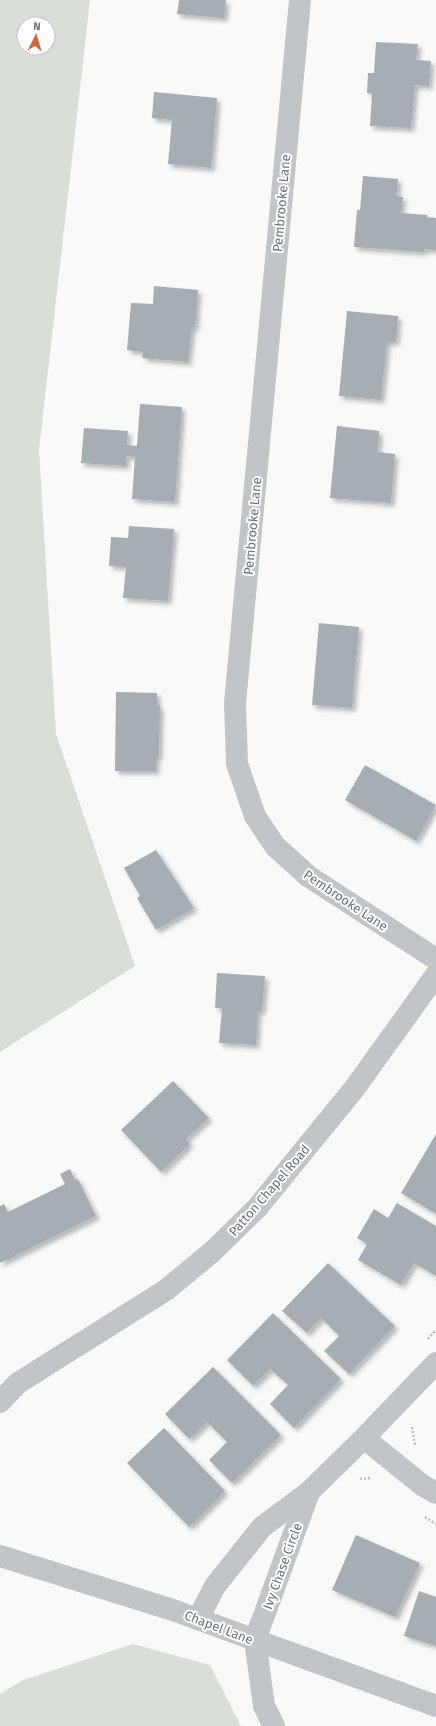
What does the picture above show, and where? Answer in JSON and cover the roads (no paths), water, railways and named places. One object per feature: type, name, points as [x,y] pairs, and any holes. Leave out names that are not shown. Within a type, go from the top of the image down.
[{"type":"street","name":"Pembrooke Lane","points":[[300,0],[235,703],[237,764],[255,816],[275,846],[308,876],[436,959]]},
{"type":"street","name":"Patton Chapel Road","points":[[0,1402],[18,1383],[166,1290],[212,1252],[257,1208],[354,1089],[436,975]]},
{"type":"street","name":"Ivy Chase Circle","points":[[198,1619],[215,1586],[262,1527],[309,1492],[364,1438],[436,1363]]},
{"type":"street","points":[[364,1438],[422,1485],[436,1493]]},
{"type":"street","name":"Ivy Chase Circle","points":[[255,1640],[309,1492]]},
{"type":"street","name":"Chapel Lane","points":[[0,1556],[198,1619],[436,1706]]},
{"type":"street","points":[[255,1640],[264,1706],[274,1726]]}]
